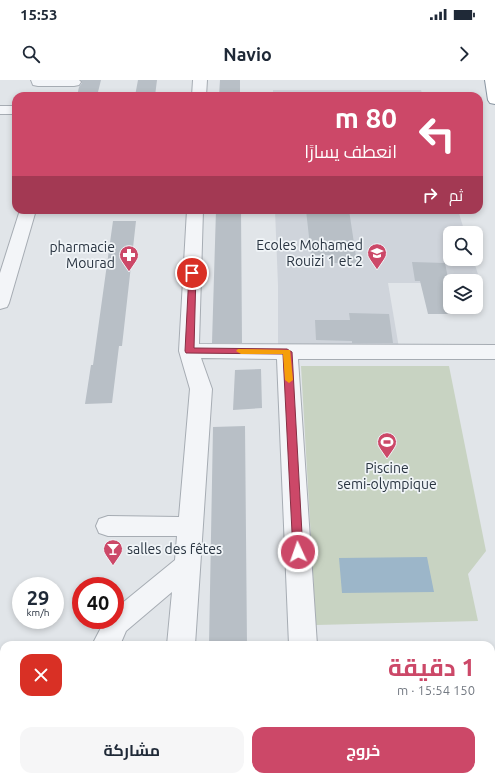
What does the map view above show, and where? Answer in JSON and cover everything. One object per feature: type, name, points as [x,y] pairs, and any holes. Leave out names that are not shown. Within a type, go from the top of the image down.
[{"type":"highway","points":[[492,80],[495,88]]},
{"type":"highway","points":[[492,80],[495,100]]},
{"type":"street","points":[[38,80],[38,82],[74,81],[71,92]]},
{"type":"street","points":[[199,92],[200,80]]},
{"type":"street","points":[[0,110],[12,110]]},
{"type":"street","points":[[0,303],[27,214]]},
{"type":"street","points":[[181,641],[201,389],[189,351],[195,214]]},
{"type":"street","points":[[189,351],[495,352]]},
{"type":"street","points":[[287,352],[303,641]]},
{"type":"street","points":[[108,526],[190,527]]},
{"type":"street","points":[[108,641],[117,623],[188,564]]},
{"type":"shaded area","points":[[273,90],[421,90],[422,92],[273,92]]},
{"type":"shaded area","name":"Ecoles Mohamed Rouizi 1 et 2","points":[[275,214],[459,214],[463,226],[443,226],[443,266],[475,266],[478,274],[443,274],[443,283],[388,283],[399,348],[278,346],[278,285]]},
{"type":"green space","name":"Piscine semi-olympique","points":[[301,366],[449,366],[486,551],[468,574],[478,621],[316,625]]},
{"type":"water","points":[[427,557],[434,592],[342,593],[339,558]]},
{"type":"building","points":[[81,80],[101,80],[98,92],[78,92],[82,83]]},
{"type":"building","points":[[138,80],[157,80],[156,92],[136,92]]},
{"type":"building","points":[[220,80],[240,80],[240,92],[219,92]]},
{"type":"building","points":[[216,214],[241,214],[242,343],[212,343]]},
{"type":"building","points":[[306,214],[350,214],[357,263],[333,263],[332,255],[311,255]]},
{"type":"building","points":[[113,221],[136,221],[122,346],[119,346],[112,403],[85,404],[91,365],[93,365]]},
{"type":"building","points":[[412,262],[443,263],[443,266],[446,266],[447,274],[443,274],[443,314],[428,314],[420,281],[415,281]]},
{"type":"building","points":[[349,313],[389,314],[393,343],[352,343],[352,341],[316,340],[315,320],[350,320]]},
{"type":"building","points":[[261,369],[262,408],[233,410],[235,370]]},
{"type":"building","points":[[245,426],[247,641],[209,641],[213,427]]},
{"type":"slow traffic","points":[[241,351],[287,352],[289,380]]},
{"type":"place","name":"Ecoles Mohamed Rouizi 1 et 2","points":[[377,270]]},
{"type":"place","name":"pharmacie Mourad","points":[[129,272]]},
{"type":"place","name":"Piscine semi-olympique","points":[[387,459]]},
{"type":"place","name":"salles des fêtes","points":[[113,566]]},
{"type":"route","points":[[192,273],[189,351],[287,352],[298,552]]}]
